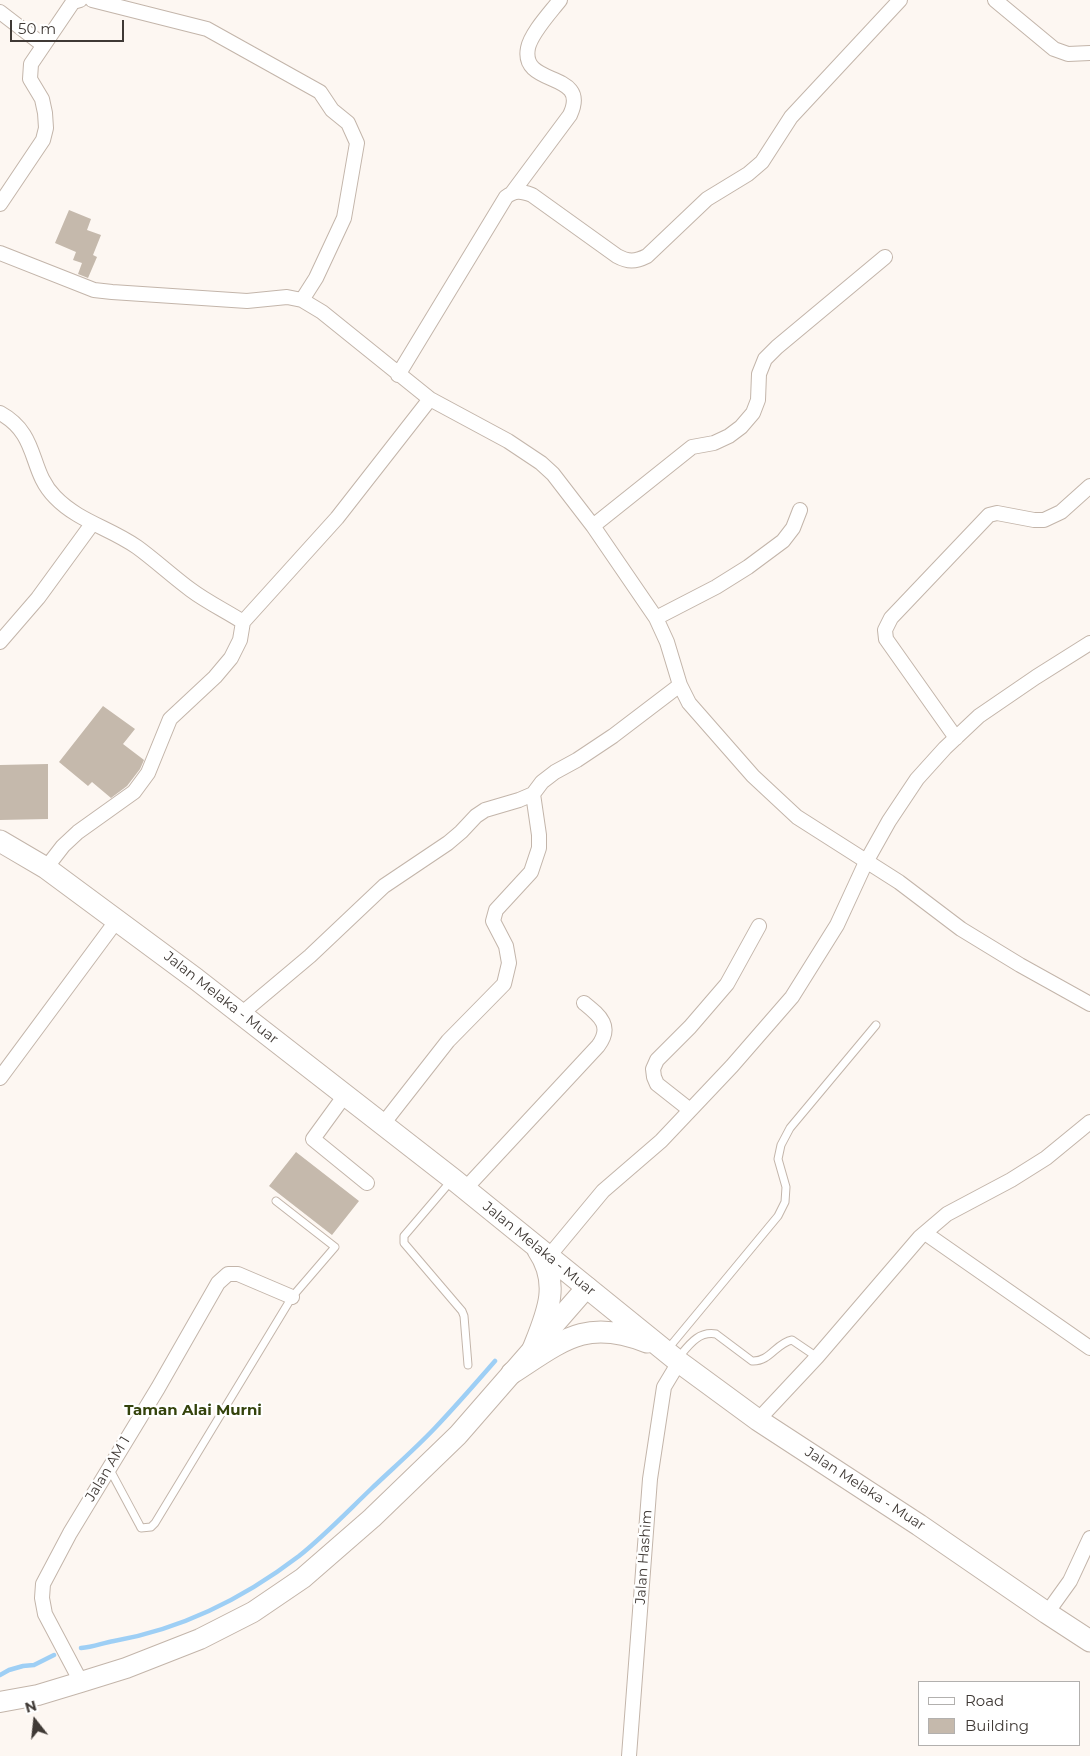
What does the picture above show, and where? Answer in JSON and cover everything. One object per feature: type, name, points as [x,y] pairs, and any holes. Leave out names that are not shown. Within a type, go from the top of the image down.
[{"type":"main road","name":"Jalan Melaka - Muar","points":[[0,841],[46,868],[241,1014],[459,1184],[671,1356],[758,1420],[920,1525],[1046,1613],[1090,1641]]},
{"type":"main road","points":[[533,1349],[546,1318],[550,1296],[550,1275],[541,1250]]},
{"type":"main road","points":[[0,1702],[38,1695],[81,1682],[126,1668],[200,1640],[253,1612],[304,1578],[372,1518],[458,1435],[587,1287]]},
{"type":"main road","points":[[512,1373],[560,1342],[583,1333],[608,1331],[627,1334],[671,1356]]},
{"type":"street","points":[[0,204],[43,140],[46,128],[42,99],[30,80],[31,64],[73,2],[80,0]]},
{"type":"street","points":[[92,0],[207,29],[320,92],[332,110],[348,123],[357,142],[344,218],[316,278],[302,300]]},
{"type":"street","points":[[398,375],[506,197],[512,192],[570,115],[574,106],[572,90],[536,71],[530,65],[527,57],[531,39],[560,0]]},
{"type":"street","points":[[512,192],[521,191],[532,194],[617,256],[626,261],[637,261],[647,256],[707,199],[748,174],[762,162],[792,116],[900,0]]},
{"type":"street","points":[[995,0],[1054,49],[1068,54],[1090,53]]},
{"type":"street","points":[[0,12],[43,44]]},
{"type":"street","points":[[0,253],[94,290],[247,301],[287,297],[302,300],[322,312],[430,399],[508,441],[541,463],[553,474],[593,526],[656,618],[667,642],[680,685],[689,702],[753,776],[797,817],[899,882],[962,929],[1020,965],[1090,1004]]},
{"type":"street","points":[[593,526],[692,447],[714,443],[729,436],[741,427],[753,413],[758,400],[759,374],[765,360],[777,347],[885,257]]},
{"type":"street","points":[[46,868],[63,846],[78,832],[134,792],[148,773],[170,719],[215,677],[231,658],[240,640],[243,622],[337,518],[430,399]]},
{"type":"street","points":[[0,414],[20,429],[28,442],[42,478],[54,497],[92,524],[130,542],[192,591],[243,622]]},
{"type":"street","points":[[956,738],[886,639],[885,630],[891,618],[990,515],[997,513],[1044,520],[1061,512],[1090,486]]},
{"type":"street","points":[[656,618],[724,582],[784,541],[793,528],[800,510]]},
{"type":"street","points":[[0,642],[38,598],[92,524]]},
{"type":"street","points":[[541,1250],[603,1191],[661,1141],[732,1066],[792,997],[837,925],[866,862],[889,821],[917,779],[979,716],[1090,643]]},
{"type":"street","points":[[241,1014],[310,956],[384,886],[448,843],[476,816],[485,810],[533,794],[542,782],[555,772],[608,739],[680,685]]},
{"type":"street","points":[[383,1124],[448,1041],[504,984],[509,963],[506,946],[493,921],[496,910],[531,872],[539,848],[533,794]]},
{"type":"street","points":[[0,1078],[117,920]]},
{"type":"street","points":[[690,1110],[657,1084],[653,1069],[658,1060],[690,1027],[727,984],[759,926]]},
{"type":"street","points":[[459,1184],[604,1038],[603,1022],[598,1014],[584,1003]]},
{"type":"street","points":[[345,1095],[313,1139],[367,1183]]},
{"type":"street","points":[[758,1420],[817,1357],[926,1233],[947,1214],[1011,1180],[1046,1158],[1090,1122]]},
{"type":"street","points":[[926,1233],[1090,1348]]},
{"type":"street","name":"Jalan AM 1","points":[[81,1682],[45,1614],[42,1598],[43,1584],[70,1533],[158,1388],[218,1283],[228,1274],[238,1274],[292,1297]]},
{"type":"street","name":"Jalan Hashim","points":[[629,1756],[650,1479],[664,1387],[671,1356]]},
{"type":"street","points":[[1046,1613],[1070,1582],[1090,1538]]},
{"type":"lane","points":[[671,1356],[682,1333],[778,1216],[785,1202],[786,1187],[778,1159],[781,1145],[790,1128],[876,1025]]},
{"type":"lane","points":[[459,1184],[404,1236],[404,1243],[462,1311],[468,1365]]},
{"type":"lane","points":[[109,1468],[138,1524],[142,1528],[151,1527],[292,1297],[334,1247],[276,1201]]},
{"type":"lane","points":[[682,1333],[692,1342]]},
{"type":"lane","points":[[671,1356],[702,1335],[709,1333],[716,1334],[747,1358],[758,1361],[766,1359],[785,1342],[792,1340],[817,1357]]},
{"type":"building","points":[[69,210],[91,219],[87,230],[101,235],[93,255],[97,257],[88,278],[78,274],[82,263],[73,260],[76,252],[55,243]]},
{"type":"building","points":[[103,706],[135,729],[123,744],[144,760],[140,769],[127,786],[111,798],[92,782],[88,786],[59,762]]},
{"type":"building","points":[[48,764],[48,819],[0,820],[0,765]]},
{"type":"building","points":[[296,1152],[359,1201],[332,1235],[269,1186]]},
{"type":"waterway","points":[[81,1648],[139,1636],[188,1620],[234,1598],[278,1571],[317,1540],[419,1444],[495,1361]]},
{"type":"waterway","points":[[0,1675],[9,1670],[34,1665],[54,1655]]},
{"type":"district","name":"Taman Alai Murni","points":[[193,1411]]}]
